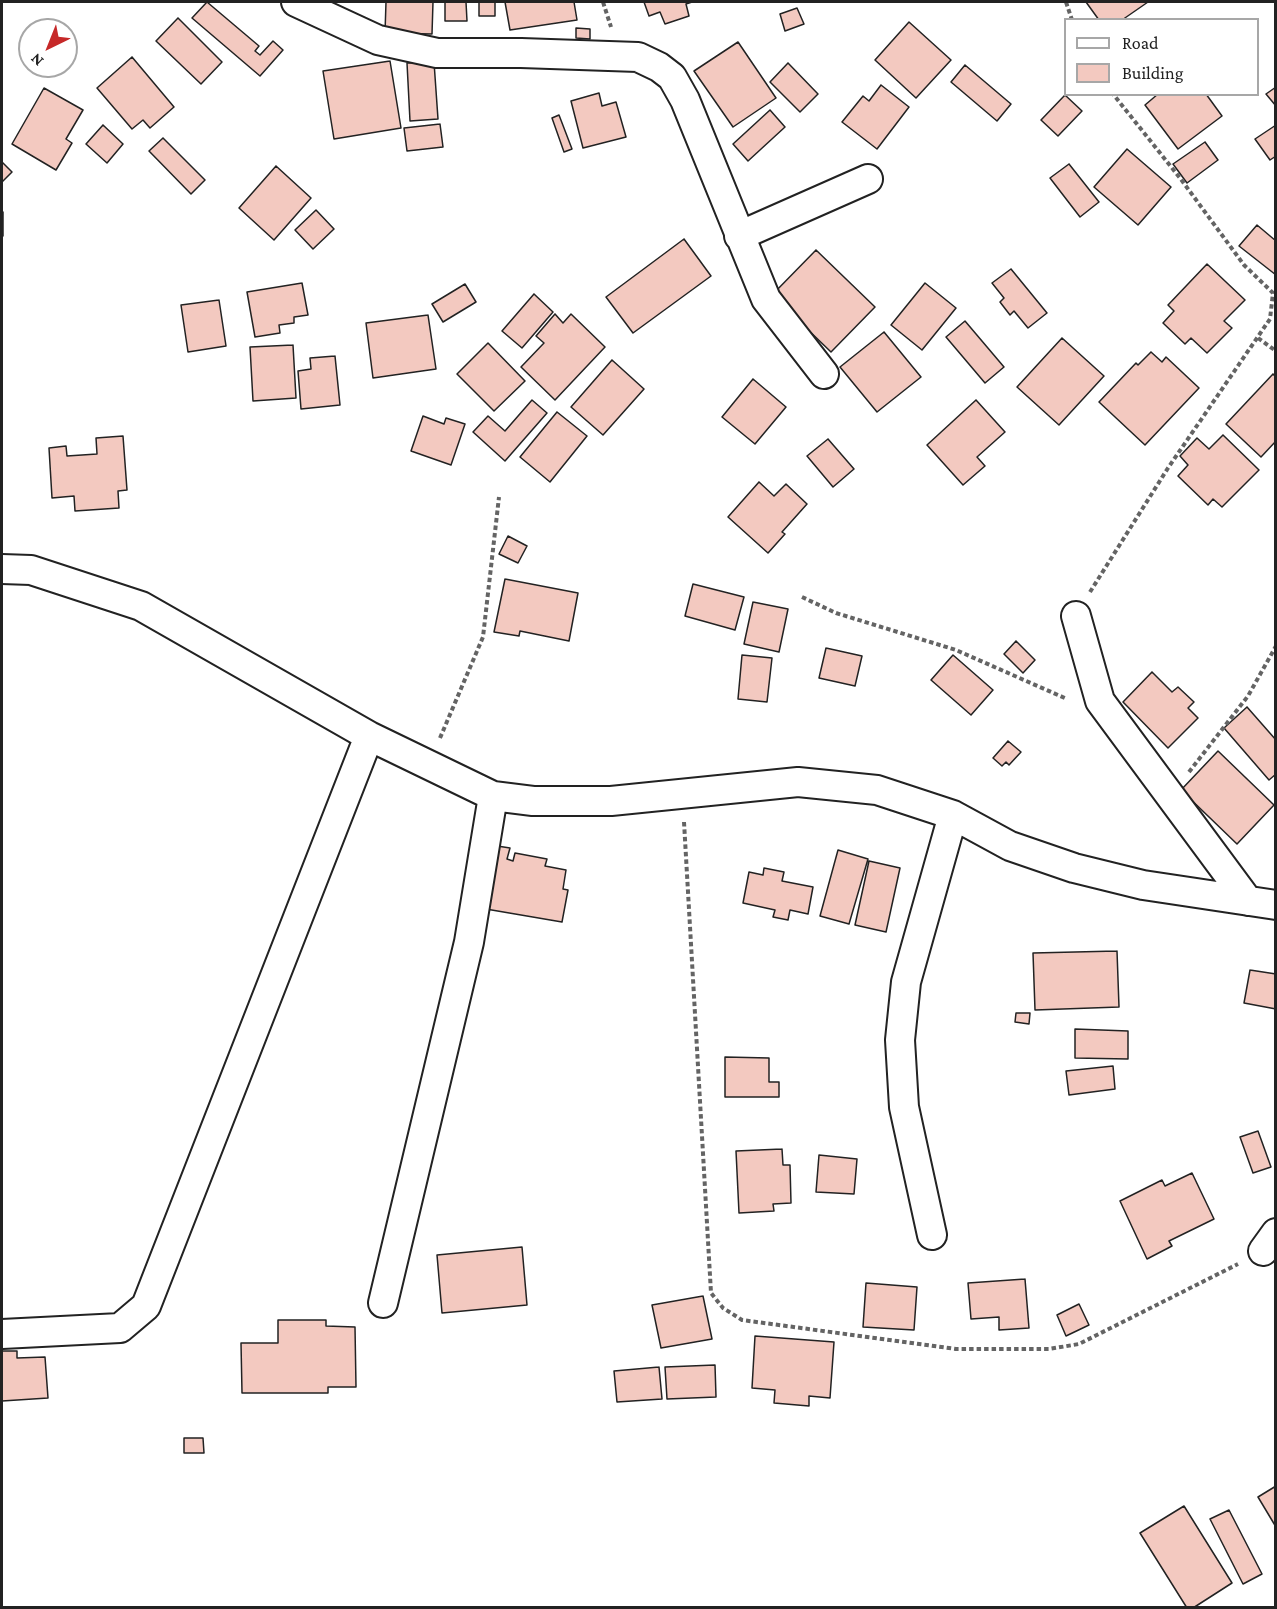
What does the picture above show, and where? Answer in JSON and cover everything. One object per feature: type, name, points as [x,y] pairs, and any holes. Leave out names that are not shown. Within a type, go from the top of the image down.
[{"type":"street","points":[[296,2],[378,40],[437,53],[638,57],[672,76],[685,100],[766,299],[824,374]]},
{"type":"street","points":[[739,236],[868,178]]},
{"type":"street","points":[[2,569],[30,570],[141,606],[369,736],[493,796],[533,801],[611,801],[798,782],[877,790],[953,815],[1010,846],[1074,868],[1143,885],[1262,903]]},
{"type":"street","points":[[1076,615],[1100,701],[1170,797],[1262,903]]},
{"type":"street","points":[[2,1334],[120,1328],[146,1306],[369,736]]},
{"type":"street","points":[[383,1303],[469,942],[493,796]]},
{"type":"street","points":[[932,1235],[904,1107],[900,1040],[906,982],[953,815]]},
{"type":"path","points":[[1066,2],[1071,18]]},
{"type":"path","points":[[1076,615],[1168,468],[1270,319],[1273,293],[1244,265],[1180,178],[1115,96]]},
{"type":"path","points":[[1258,338],[1275,351]]},
{"type":"path","points":[[429,766],[483,637],[499,496]]},
{"type":"path","points":[[802,597],[836,613],[956,650],[1070,701]]},
{"type":"path","points":[[1170,797],[1248,696],[1275,645]]},
{"type":"path","points":[[683,794],[711,1293],[723,1308],[742,1320],[956,1349],[1049,1348],[1079,1344],[1269,1242]]},
{"type":"building","points":[[207,2],[259,46],[255,51],[260,55],[273,41],[283,50],[260,76],[192,18]]},
{"type":"building","points":[[386,2],[433,2],[432,34],[385,33]]},
{"type":"building","points":[[445,2],[466,2],[467,21],[445,21]]},
{"type":"building","points":[[479,2],[495,2],[495,16],[479,16]]},
{"type":"building","points":[[505,2],[574,2],[577,20],[510,30]]},
{"type":"building","points":[[644,2],[692,2],[686,4],[689,16],[665,24],[660,12],[649,16]]},
{"type":"building","points":[[1086,2],[1148,2],[1125,18],[1098,18]]},
{"type":"building","points":[[797,8],[804,24],[785,31],[780,14]]},
{"type":"building","points":[[178,18],[222,62],[201,84],[156,41]]},
{"type":"building","points":[[909,22],[951,60],[916,98],[875,60]]},
{"type":"building","points":[[576,28],[590,29],[590,39],[576,38]]},
{"type":"building","points":[[738,42],[776,98],[733,127],[694,71]]},
{"type":"building","points":[[132,57],[174,107],[150,128],[143,120],[132,129],[97,88]]},
{"type":"building","points":[[390,61],[401,128],[334,139],[323,71]]},
{"type":"building","points":[[434,62],[438,119],[410,121],[407,63]]},
{"type":"building","points":[[788,63],[818,94],[800,112],[770,82]]},
{"type":"building","points":[[965,65],[1011,104],[997,121],[951,82]]},
{"type":"building","points":[[881,85],[909,107],[877,149],[842,122],[863,96],[869,101]]},
{"type":"building","points":[[1276,87],[1276,106],[1266,94]]},
{"type":"building","points":[[44,88],[83,110],[66,139],[72,143],[56,170],[12,144]]},
{"type":"building","points":[[599,93],[602,106],[616,102],[626,137],[583,148],[571,101]]},
{"type":"building","points":[[1064,96],[1082,111],[1058,136],[1041,120]]},
{"type":"building","points":[[1156,96],[1207,96],[1222,116],[1178,149],[1145,105]]},
{"type":"building","points":[[770,110],[785,127],[748,161],[733,144]]},
{"type":"building","points":[[559,115],[572,149],[564,152],[552,118]]},
{"type":"building","points":[[440,124],[443,147],[407,151],[404,128]]},
{"type":"building","points":[[103,125],[123,144],[107,163],[86,144]]},
{"type":"building","points":[[1276,125],[1276,156],[1270,160],[1255,139]]},
{"type":"building","points":[[163,138],[205,180],[191,194],[149,151]]},
{"type":"building","points":[[1205,142],[1218,160],[1187,183],[1173,164]]},
{"type":"building","points":[[1127,149],[1171,187],[1138,225],[1094,187]]},
{"type":"building","points":[[2,162],[12,172],[2,182]]},
{"type":"building","points":[[1069,164],[1099,202],[1080,217],[1050,178]]},
{"type":"building","points":[[276,166],[311,198],[274,240],[239,208]]},
{"type":"building","points":[[316,210],[334,229],[313,249],[295,230]]},
{"type":"building","points":[[3,212],[3,236],[2,236]]},
{"type":"building","points":[[1257,225],[1276,241],[1276,275],[1239,246]]},
{"type":"building","points":[[684,239],[711,276],[633,333],[606,297]]},
{"type":"building","points":[[816,250],[875,307],[831,352],[772,295]]},
{"type":"building","points":[[1207,264],[1245,300],[1224,321],[1232,328],[1207,353],[1191,338],[1185,344],[1163,323],[1174,311],[1168,305]]},
{"type":"building","points":[[1011,269],[1047,313],[1028,328],[1014,311],[1010,315],[1000,302],[1004,298],[992,283]]},
{"type":"building","points":[[302,283],[308,315],[294,317],[294,323],[279,325],[280,333],[255,337],[247,292]]},
{"type":"building","points":[[925,283],[956,308],[922,350],[891,325]]},
{"type":"building","points":[[465,284],[476,302],[443,322],[432,304]]},
{"type":"building","points":[[534,294],[553,312],[522,348],[502,331]]},
{"type":"building","points":[[219,300],[226,346],[188,352],[181,305]]},
{"type":"building","points":[[555,314],[563,323],[571,314],[605,347],[555,400],[521,367],[544,343],[536,336]]},
{"type":"building","points":[[428,315],[436,369],[373,378],[366,323]]},
{"type":"building","points":[[965,321],[1004,367],[985,383],[946,337]]},
{"type":"building","points":[[884,332],[921,377],[877,412],[840,367]]},
{"type":"building","points":[[1062,338],[1104,376],[1059,425],[1017,387]]},
{"type":"building","points":[[488,343],[525,381],[494,411],[457,374]]},
{"type":"building","points":[[293,345],[296,398],[253,401],[250,347]]},
{"type":"building","points":[[1151,352],[1162,362],[1166,357],[1199,388],[1145,445],[1099,402],[1136,363],[1138,365]]},
{"type":"building","points":[[335,356],[340,405],[301,409],[298,371],[311,369],[310,358]]},
{"type":"building","points":[[612,360],[644,389],[603,435],[571,407]]},
{"type":"building","points":[[1273,374],[1276,377],[1276,441],[1261,457],[1226,424]]},
{"type":"building","points":[[753,379],[786,407],[755,444],[722,417]]},
{"type":"building","points":[[532,400],[547,413],[505,461],[473,432],[488,416],[505,431]]},
{"type":"building","points":[[976,400],[1005,432],[977,457],[985,466],[963,485],[927,445]]},
{"type":"building","points":[[557,412],[587,436],[550,482],[520,457]]},
{"type":"building","points":[[423,416],[444,424],[446,418],[465,424],[451,465],[411,451]]},
{"type":"building","points":[[1223,435],[1259,470],[1222,507],[1213,499],[1208,505],[1178,476],[1188,465],[1180,456],[1197,438],[1209,449]]},
{"type":"building","points":[[123,436],[127,490],[118,491],[119,508],[75,511],[74,496],[52,498],[49,448],[66,446],[67,456],[97,454],[96,438]]},
{"type":"building","points":[[828,439],[854,469],[833,487],[807,456]]},
{"type":"building","points":[[759,482],[774,496],[786,484],[807,504],[782,532],[785,534],[768,553],[728,517]]},
{"type":"building","points":[[508,536],[527,546],[518,563],[499,554]]},
{"type":"building","points":[[505,579],[578,593],[569,641],[520,631],[519,636],[494,632]]},
{"type":"building","points":[[693,584],[744,597],[735,630],[685,616]]},
{"type":"building","points":[[753,602],[788,609],[779,652],[744,644]]},
{"type":"building","points":[[1016,641],[1035,660],[1023,673],[1004,654]]},
{"type":"building","points":[[826,648],[862,656],[855,686],[819,678]]},
{"type":"building","points":[[742,655],[772,658],[767,702],[738,699]]},
{"type":"building","points":[[953,655],[993,690],[971,715],[931,680]]},
{"type":"building","points":[[1152,672],[1172,692],[1178,687],[1194,702],[1188,708],[1198,718],[1168,748],[1123,702]]},
{"type":"building","points":[[1247,707],[1276,740],[1276,774],[1269,780],[1224,728]]},
{"type":"building","points":[[1008,741],[1021,752],[1009,765],[1006,762],[1002,766],[993,758]]},
{"type":"building","points":[[1218,751],[1274,805],[1237,844],[1181,790]]},
{"type":"building","points":[[491,845],[510,848],[507,859],[513,861],[515,853],[547,859],[545,866],[566,870],[563,889],[568,890],[562,922],[480,908]]},
{"type":"building","points":[[838,850],[868,859],[849,924],[820,916]]},
{"type":"building","points":[[869,861],[900,868],[886,932],[855,925]]},
{"type":"building","points":[[764,868],[784,872],[782,881],[813,887],[808,914],[790,910],[788,920],[773,917],[775,910],[743,903],[749,872],[763,875]]},
{"type":"building","points":[[1117,951],[1119,1007],[1035,1010],[1033,953]]},
{"type":"building","points":[[1250,970],[1276,974],[1276,1009],[1244,1003]]},
{"type":"building","points":[[1016,1013],[1030,1013],[1029,1024],[1015,1022]]},
{"type":"building","points":[[1075,1029],[1128,1031],[1128,1059],[1075,1058]]},
{"type":"building","points":[[725,1057],[769,1058],[769,1082],[779,1082],[779,1097],[725,1097]]},
{"type":"building","points":[[1113,1066],[1115,1089],[1069,1095],[1066,1071]]},
{"type":"building","points":[[1258,1131],[1271,1167],[1253,1173],[1240,1137]]},
{"type":"building","points":[[782,1149],[783,1165],[790,1165],[791,1203],[773,1204],[774,1211],[739,1213],[736,1151]]},
{"type":"building","points":[[819,1155],[857,1159],[854,1194],[816,1192]]},
{"type":"building","points":[[1192,1173],[1214,1219],[1169,1241],[1172,1246],[1147,1259],[1120,1201],[1162,1180],[1165,1186]]},
{"type":"building","points":[[522,1247],[527,1305],[442,1313],[437,1255]]},
{"type":"building","points":[[1025,1279],[1029,1328],[999,1330],[999,1317],[971,1319],[968,1283]]},
{"type":"building","points":[[866,1283],[917,1287],[914,1330],[863,1327]]},
{"type":"building","points":[[703,1296],[712,1339],[661,1348],[652,1305]]},
{"type":"building","points":[[1079,1304],[1089,1325],[1066,1336],[1057,1315]]},
{"type":"building","points":[[278,1320],[326,1320],[326,1326],[355,1327],[356,1387],[328,1387],[328,1393],[242,1393],[241,1343],[278,1343]]},
{"type":"building","points":[[755,1336],[834,1342],[830,1398],[809,1396],[809,1406],[774,1403],[775,1390],[752,1388]]},
{"type":"building","points":[[2,1351],[17,1351],[17,1358],[45,1357],[48,1398],[2,1401]]},
{"type":"building","points":[[715,1365],[716,1397],[667,1399],[665,1367]]},
{"type":"building","points":[[659,1367],[662,1399],[617,1402],[614,1371]]},
{"type":"building","points":[[184,1438],[203,1438],[204,1453],[184,1453]]},
{"type":"building","points":[[1276,1486],[1276,1527],[1258,1497]]},
{"type":"building","points":[[1184,1506],[1232,1583],[1193,1608],[1187,1608],[1140,1533]]},
{"type":"building","points":[[1229,1510],[1262,1574],[1243,1584],[1210,1519]]}]
